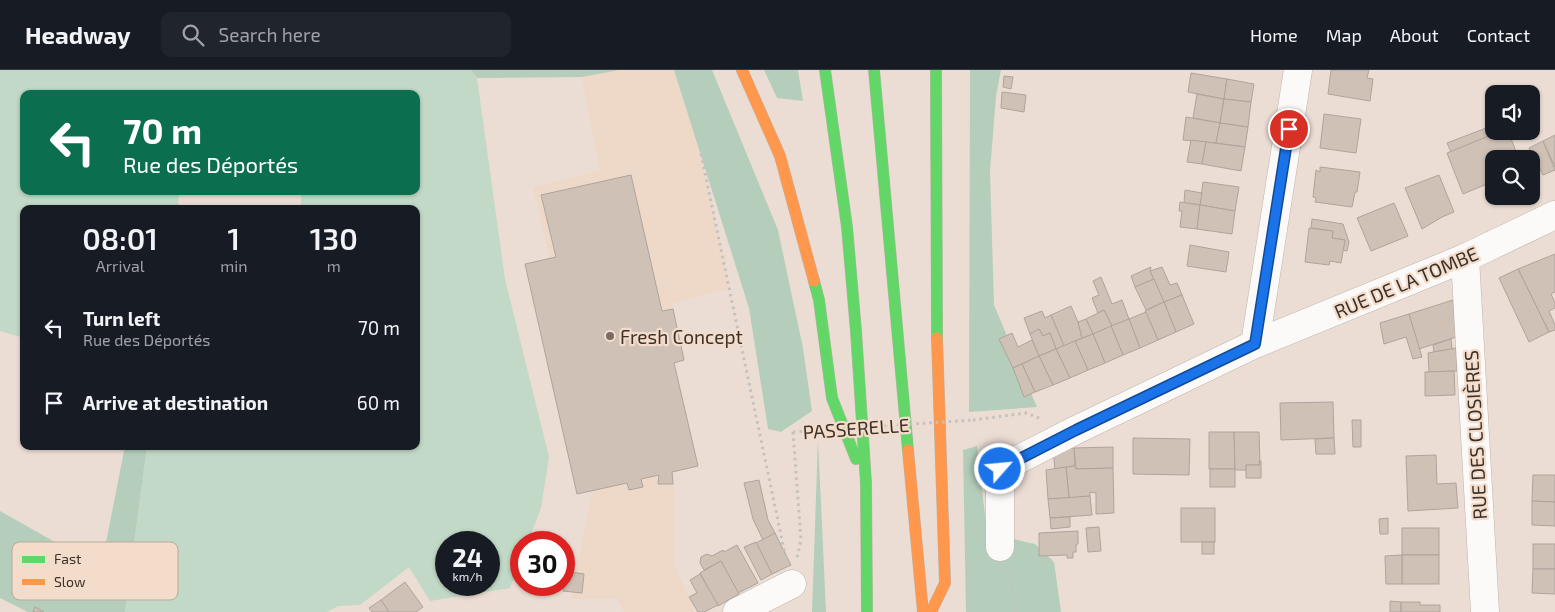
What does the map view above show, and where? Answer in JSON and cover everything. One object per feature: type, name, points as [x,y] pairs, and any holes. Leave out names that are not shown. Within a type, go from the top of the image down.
[{"type":"highway","points":[[742,70],[780,156],[819,300],[832,398],[866,483]]},
{"type":"highway","points":[[825,70],[847,228],[856,331],[866,483],[867,612]]},
{"type":"highway","points":[[874,70],[923,612]]},
{"type":"highway","points":[[931,612],[945,583],[936,317],[936,70]]},
{"type":"street","points":[[1255,344],[1298,70]]},
{"type":"street","name":"RUE DE LA TOMBE","points":[[1000,547],[1000,469],[1076,430],[1255,344],[1465,258],[1555,215]]},
{"type":"street","name":"RUE DES CLOSIÈRES","points":[[1465,258],[1485,612]]},
{"type":"street","points":[[737,612],[792,584]]},
{"type":"path","points":[[701,154],[792,584]]},
{"type":"path","name":"PASSERELLE","points":[[801,540],[793,432],[973,420],[1026,414]]},
{"type":"path","points":[[1000,547],[1015,598],[1015,612]]},
{"type":"shaded area","points":[[619,70],[674,70],[701,154],[730,289],[708,293],[672,304],[685,357],[671,360],[674,565],[695,612],[624,612],[618,599],[571,599],[572,596],[575,596],[575,579],[598,462],[533,187],[600,171],[582,77]]},
{"type":"green space","points":[[0,70],[471,70],[477,78],[505,279],[549,457],[541,508],[532,531],[510,531],[510,588],[500,590],[500,531],[435,531],[435,596],[461,596],[430,601],[409,567],[360,605],[338,606],[327,612],[125,612],[127,600],[178,600],[178,542],[134,542],[146,450],[420,450],[420,205],[301,205],[301,195],[420,195],[420,90],[20,90],[20,195],[179,195],[178,205],[20,205],[20,337],[0,331]]},
{"type":"green space","points":[[471,70],[619,70],[582,77],[477,78]]},
{"type":"green space","points":[[674,70],[712,70],[778,230],[803,348],[812,411],[781,432],[768,429],[749,308]]},
{"type":"green space","points":[[764,70],[798,70],[803,101],[777,98]]},
{"type":"green space","points":[[970,70],[1001,70],[996,96],[990,172],[994,305],[1037,407],[969,412]]},
{"type":"green space","points":[[818,439],[826,612],[812,612]]},
{"type":"green space","points":[[977,446],[987,533],[1035,544],[1054,562],[1061,612],[966,612],[963,450]]},
{"type":"green space","points":[[124,450],[146,450],[134,542],[106,542]]},
{"type":"green space","points":[[0,511],[55,542],[12,542],[12,600],[127,600],[125,612],[28,612],[0,598]]},
{"type":"building","points":[[1331,70],[1369,70],[1367,78],[1373,79],[1370,101],[1328,94]]},
{"type":"building","points":[[1191,73],[1227,79],[1224,99],[1188,92]]},
{"type":"building","points":[[1004,76],[1013,77],[1011,89],[1003,87]]},
{"type":"building","points":[[1227,79],[1254,84],[1251,102],[1224,99]]},
{"type":"building","points":[[1002,92],[1026,95],[1024,112],[1001,108]]},
{"type":"building","points":[[1197,94],[1224,99],[1220,123],[1193,118]]},
{"type":"building","points":[[1224,99],[1251,102],[1248,127],[1220,123]]},
{"type":"building","points":[[1324,114],[1361,119],[1356,153],[1320,148]]},
{"type":"building","points":[[1186,117],[1220,123],[1216,143],[1183,140]]},
{"type":"building","points":[[1220,123],[1248,127],[1245,147],[1216,143]]},
{"type":"building","points":[[1485,128],[1485,138],[1451,152],[1447,143]]},
{"type":"building","points":[[1555,135],[1555,167],[1543,141]]},
{"type":"building","points":[[1485,138],[1485,140],[1512,140],[1515,150],[1485,150],[1485,185],[1463,194],[1447,153]]},
{"type":"building","points":[[1191,140],[1206,142],[1202,164],[1187,162]]},
{"type":"building","points":[[1543,141],[1555,170],[1543,175],[1540,169],[1540,150],[1530,150],[1529,148]]},
{"type":"building","points":[[1206,142],[1245,147],[1241,171],[1202,164]]},
{"type":"building","points":[[1320,167],[1360,172],[1357,192],[1355,192],[1352,207],[1315,202],[1316,198],[1313,197],[1316,170],[1320,172]]},
{"type":"building","name":"Fresh Concept","points":[[631,175],[662,311],[673,309],[684,360],[674,363],[698,466],[672,472],[673,484],[658,484],[659,475],[641,479],[643,487],[629,490],[627,483],[577,494],[525,264],[556,257],[541,195]]},
{"type":"building","points":[[1439,175],[1454,212],[1422,229],[1405,188]]},
{"type":"building","points":[[1203,182],[1239,187],[1235,211],[1200,205]]},
{"type":"building","points":[[1185,190],[1202,193],[1200,205],[1184,203]]},
{"type":"building","points":[[1180,202],[1200,205],[1197,229],[1180,227],[1182,211],[1179,211]]},
{"type":"building","points":[[1394,203],[1408,236],[1371,251],[1357,218]]},
{"type":"building","points":[[1200,205],[1235,211],[1232,234],[1197,229]]},
{"type":"building","points":[[1312,219],[1343,224],[1349,242],[1347,251],[1343,250],[1345,240],[1332,238],[1333,231],[1311,228]]},
{"type":"building","points":[[1309,228],[1333,231],[1332,238],[1345,240],[1341,263],[1330,261],[1329,265],[1305,262]]},
{"type":"building","points":[[1190,245],[1229,252],[1226,272],[1187,266]]},
{"type":"building","points":[[1555,254],[1555,292],[1551,294],[1555,308],[1549,311],[1555,325],[1555,330],[1549,332],[1518,269]]},
{"type":"building","points":[[1151,267],[1150,271],[1154,279],[1135,287],[1131,276]]},
{"type":"building","points":[[1162,267],[1170,285],[1177,283],[1182,295],[1164,302],[1150,271]]},
{"type":"building","points":[[1518,269],[1549,332],[1529,342],[1499,278]]},
{"type":"building","points":[[1101,277],[1112,304],[1122,300],[1129,319],[1112,326],[1104,310],[1098,313],[1092,298],[1099,295],[1093,281]]},
{"type":"building","points":[[1154,279],[1164,302],[1146,310],[1135,287]]},
{"type":"building","points":[[1182,295],[1194,324],[1176,332],[1164,302]]},
{"type":"building","points":[[1453,300],[1456,337],[1419,349],[1409,314]]},
{"type":"building","points":[[1164,302],[1176,332],[1158,340],[1145,311]]},
{"type":"building","points":[[1071,306],[1082,338],[1064,346],[1051,315]]},
{"type":"building","points":[[1104,310],[1112,326],[1093,334],[1086,319]]},
{"type":"building","points":[[1042,311],[1045,318],[1051,315],[1064,346],[1056,349],[1050,333],[1043,336],[1039,329],[1030,334],[1024,318]]},
{"type":"building","points":[[1146,312],[1158,340],[1140,348],[1129,319]]},
{"type":"building","points":[[1409,314],[1422,357],[1413,359],[1406,337],[1384,344],[1380,323]]},
{"type":"building","points":[[1086,319],[1093,334],[1082,338],[1078,322]]},
{"type":"building","points":[[1129,319],[1140,348],[1123,355],[1111,326]]},
{"type":"building","points":[[1111,326],[1123,355],[1105,363],[1093,334]]},
{"type":"building","points":[[1039,329],[1043,336],[1050,333],[1056,349],[1039,356],[1030,334]]},
{"type":"building","points":[[1012,333],[1018,347],[1032,340],[1039,356],[1013,368],[999,339]]},
{"type":"building","points":[[1093,334],[1105,363],[1088,370],[1075,341]]},
{"type":"building","points":[[1451,339],[1452,349],[1434,352],[1433,345]]},
{"type":"building","points":[[1075,341],[1088,370],[1070,378],[1056,349]]},
{"type":"building","points":[[1456,348],[1457,371],[1429,372],[1428,353]]},
{"type":"building","points":[[1056,349],[1070,378],[1053,385],[1039,356]]},
{"type":"building","points":[[1039,356],[1053,385],[1035,392],[1022,364]]},
{"type":"building","points":[[1022,364],[1035,392],[1024,397],[1013,368]]},
{"type":"building","points":[[1454,371],[1455,395],[1425,396],[1425,372]]},
{"type":"building","points":[[1333,402],[1334,438],[1281,440],[1280,403]]},
{"type":"building","points":[[1352,420],[1361,420],[1361,447],[1353,447]]},
{"type":"building","points":[[1209,432],[1234,432],[1235,469],[1209,469]]},
{"type":"building","points":[[1234,432],[1259,432],[1260,465],[1246,465],[1246,470],[1235,470]]},
{"type":"building","points":[[1133,438],[1190,439],[1189,475],[1133,474]]},
{"type":"building","points":[[1334,438],[1335,454],[1316,454],[1315,439]]},
{"type":"building","points":[[1113,447],[1113,468],[1076,469],[1074,448]]},
{"type":"building","points":[[1074,448],[1075,466],[1055,469],[1053,450]]},
{"type":"building","points":[[1436,455],[1437,484],[1456,483],[1458,508],[1408,511],[1406,456]]},
{"type":"building","points":[[1259,461],[1261,461],[1261,478],[1246,478],[1246,465],[1260,465]]},
{"type":"building","points":[[1075,466],[1076,469],[1113,468],[1114,513],[1096,514],[1096,493],[1090,492],[1090,496],[1069,498],[1066,467]]},
{"type":"building","points":[[1066,467],[1069,498],[1048,499],[1046,470]]},
{"type":"building","points":[[1210,469],[1235,469],[1235,487],[1210,487]]},
{"type":"building","points":[[1533,475],[1555,475],[1555,502],[1532,501]]},
{"type":"building","points":[[759,480],[768,520],[775,533],[763,540],[753,519],[744,483]]},
{"type":"building","points":[[1090,496],[1092,515],[1050,518],[1048,499]]},
{"type":"building","points":[[1532,501],[1555,502],[1555,526],[1532,525]]},
{"type":"building","points":[[1181,508],[1215,508],[1215,542],[1181,542]]},
{"type":"building","points":[[1070,517],[1070,527],[1051,529],[1050,518]]},
{"type":"building","points":[[1388,518],[1388,534],[1380,534],[1379,519]]},
{"type":"building","points":[[1099,527],[1101,551],[1088,552],[1086,528]]},
{"type":"building","points":[[1402,528],[1439,528],[1439,555],[1402,555]]},
{"type":"building","points":[[1078,531],[1078,544],[1076,545],[1076,552],[1073,552],[1073,558],[1067,558],[1067,555],[1039,556],[1039,533]]},
{"type":"building","points":[[775,533],[791,565],[772,574],[756,543]]},
{"type":"building","points":[[756,542],[772,574],[761,580],[744,547]]},
{"type":"building","points":[[1202,542],[1214,542],[1214,554],[1202,554]]},
{"type":"building","points":[[1533,544],[1555,544],[1555,569],[1533,569]]},
{"type":"building","points":[[737,545],[758,583],[738,593],[721,561],[704,570],[700,563],[701,557],[707,554],[712,556]]},
{"type":"building","points":[[1402,555],[1439,555],[1439,584],[1402,584]]},
{"type":"building","points":[[1402,555],[1402,584],[1386,584],[1385,556]]},
{"type":"building","points":[[721,561],[739,594],[718,606],[700,573]]},
{"type":"building","points":[[1533,569],[1555,569],[1555,594],[1532,593]]},
{"type":"building","points":[[575,573],[584,574],[582,593],[575,592]]},
{"type":"building","points":[[700,574],[718,605],[704,612],[698,612],[689,597],[697,593],[690,580]]},
{"type":"building","points":[[405,582],[423,607],[416,612],[389,612],[381,600]]},
{"type":"building","points":[[381,600],[389,612],[372,612],[369,608]]},
{"type":"building","points":[[1390,601],[1401,602],[1401,612],[1390,612]]},
{"type":"building","points":[[1401,602],[1420,602],[1420,605],[1440,605],[1440,612],[1401,612]]},
{"type":"building","points":[[35,607],[44,612],[33,612]]},
{"type":"traffic: fast","points":[[825,70],[847,227],[856,331],[866,483],[867,612]]},
{"type":"traffic: fast","points":[[874,70],[908,450]]},
{"type":"traffic: fast","points":[[936,70],[937,338]]},
{"type":"traffic: fast","points":[[814,281],[819,300],[832,398],[856,459]]},
{"type":"traffic: slow","points":[[742,70],[780,156],[814,281]]},
{"type":"traffic: slow","points":[[931,612],[945,583],[937,338]]},
{"type":"traffic: slow","points":[[908,450],[923,612]]},
{"type":"place","name":"Fresh Concept","points":[[610,336]]},
{"type":"route","points":[[1000,469],[1076,430],[1255,344],[1289,129]]}]
